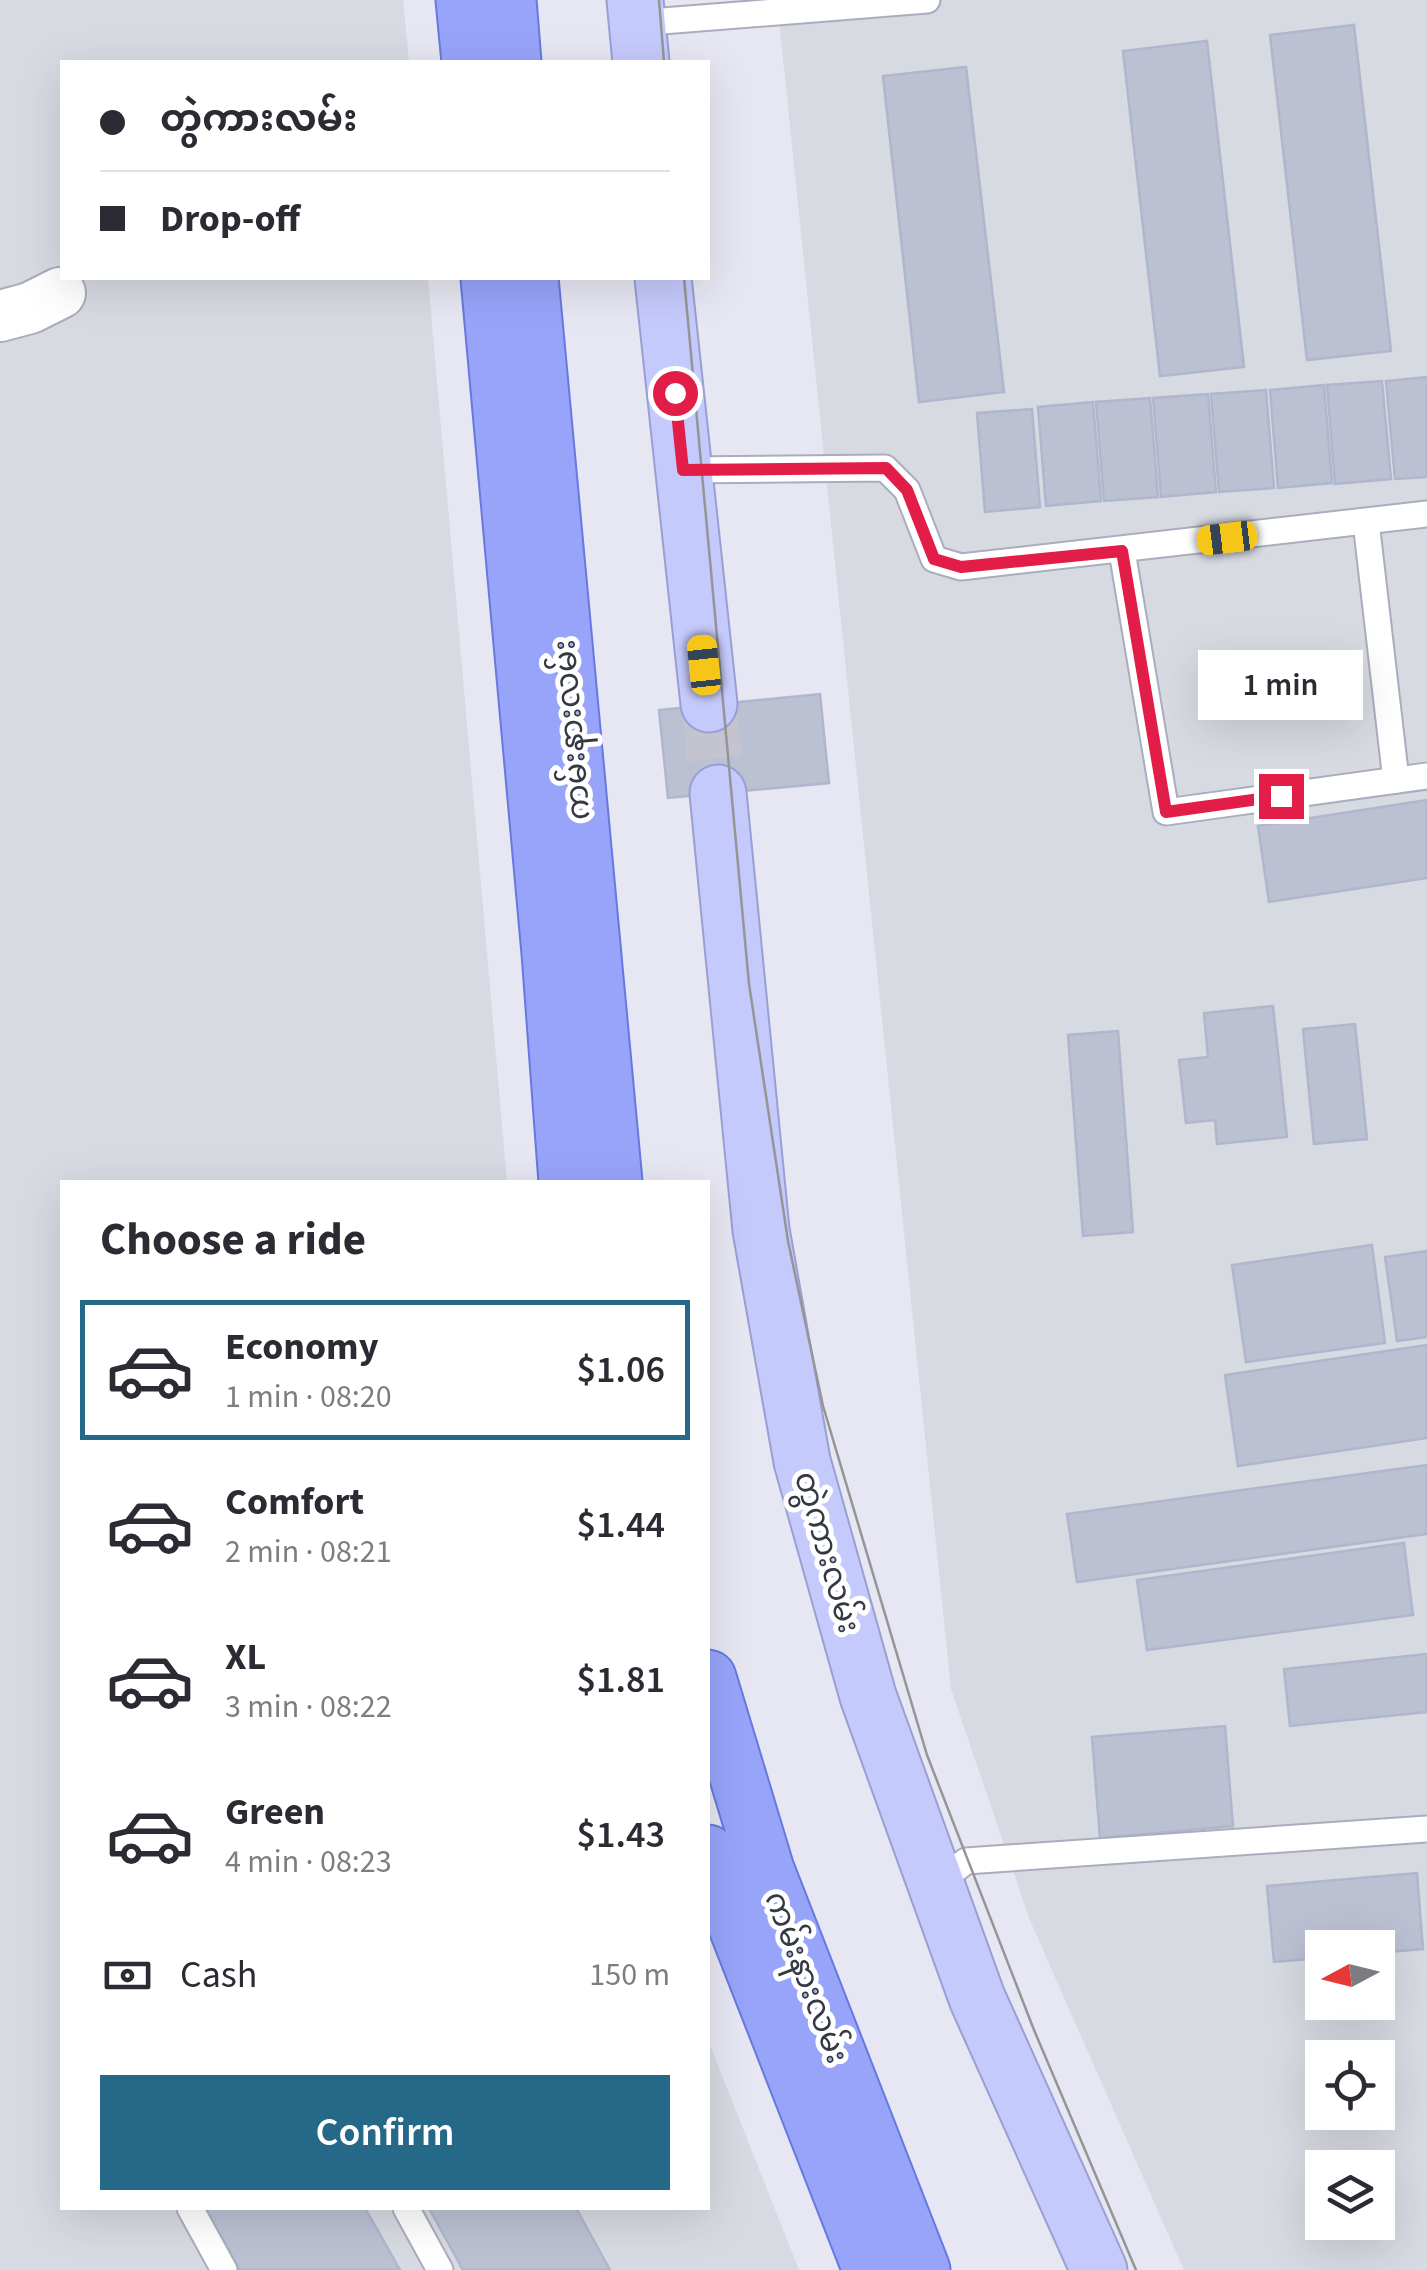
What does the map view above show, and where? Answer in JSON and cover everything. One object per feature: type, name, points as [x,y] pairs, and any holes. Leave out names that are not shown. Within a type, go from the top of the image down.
[{"type":"main road","points":[[464,0],[470,60]]},
{"type":"main road","points":[[508,0],[513,60]]},
{"type":"main road","name":"ကမ်းနားလမ်း","points":[[489,280],[614,1180]]},
{"type":"main road","name":"ကမ်းနားလမ်း","points":[[530,280],[553,756],[567,1180]]},
{"type":"main road","points":[[663,280],[709,704]]},
{"type":"main road","name":"တွဲကားလမ်း","points":[[718,793],[761,1230],[802,1461],[868,1696],[977,1998],[1100,2270]]},
{"type":"main road","name":"ကမ်းနားလမ်း","points":[[710,1685],[766,1870],[922,2270]]},
{"type":"main road","points":[[710,1862],[766,1870]]},
{"type":"main road","name":"ကမ်းနားလမ်း","points":[[710,1862],[872,2270]]},
{"type":"street","points":[[0,316],[30,308],[60,293]]},
{"type":"lane","points":[[638,29],[927,0]]},
{"type":"lane","points":[[683,470],[886,468],[907,490],[934,559],[961,567],[1427,514]]},
{"type":"lane","points":[[1366,522],[1396,780]]},
{"type":"lane","points":[[1122,551],[1166,812],[1427,776]]},
{"type":"lane","points":[[936,1884],[966,1861],[1427,1829]]},
{"type":"lane","points":[[191,2210],[224,2270]]},
{"type":"lane","points":[[407,2210],[440,2270]]},
{"type":"shaded area","points":[[0,0],[403,0],[409,60],[60,60],[60,280],[428,280],[507,1180],[60,1180],[60,2210],[710,2210],[710,2045],[799,2270],[0,2270]]},
{"type":"shaded area","points":[[777,0],[1427,0],[1427,2270],[1184,2270],[1029,1918],[951,1689]]},
{"type":"building","points":[[1354,25],[1391,351],[1307,360],[1270,35]]},
{"type":"building","points":[[1207,41],[1244,367],[1160,376],[1123,51]]},
{"type":"building","points":[[966,67],[1004,392],[919,402],[883,76]]},
{"type":"building","points":[[1427,377],[1427,477],[1395,479],[1386,381]]},
{"type":"building","points":[[1382,381],[1391,479],[1335,484],[1327,385]]},
{"type":"building","points":[[1324,385],[1332,483],[1278,488],[1270,390]]},
{"type":"building","points":[[1266,390],[1274,488],[1219,492],[1211,394]]},
{"type":"building","points":[[1208,394],[1216,492],[1161,497],[1153,398]]},
{"type":"building","points":[[1150,398],[1158,497],[1104,501],[1096,402]]},
{"type":"building","points":[[1093,402],[1101,501],[1046,506],[1038,407]]},
{"type":"building","points":[[1032,409],[1040,507],[985,512],[977,413]]},
{"type":"building","points":[[820,694],[829,783],[668,798],[659,710]]},
{"type":"building","points":[[1427,800],[1427,878],[1269,902],[1258,826]]},
{"type":"building","points":[[1273,1006],[1287,1137],[1217,1144],[1215,1120],[1186,1123],[1179,1060],[1208,1057],[1204,1013]]},
{"type":"building","points":[[1355,1024],[1367,1139],[1314,1144],[1303,1029]]},
{"type":"building","points":[[1118,1031],[1133,1232],[1083,1236],[1068,1035]]},
{"type":"building","points":[[1372,1245],[1385,1343],[1246,1362],[1232,1265]]},
{"type":"building","points":[[1427,1251],[1427,1337],[1397,1341],[1385,1257]]},
{"type":"building","points":[[1427,1345],[1427,1438],[1238,1466],[1225,1375]]},
{"type":"building","points":[[1427,1465],[1427,1534],[1077,1582],[1067,1514]]},
{"type":"building","points":[[1404,1543],[1413,1615],[1147,1650],[1137,1580]]},
{"type":"building","points":[[1427,1654],[1427,1712],[1290,1726],[1284,1669]]},
{"type":"building","points":[[1225,1726],[1233,1826],[1100,1838],[1092,1737]]},
{"type":"building","points":[[1417,1873],[1423,1949],[1395,1951],[1395,1930],[1305,1930],[1305,1959],[1274,1962],[1267,1886]]},
{"type":"building","points":[[206,2210],[366,2210],[400,2270],[240,2270]]},
{"type":"building","points":[[430,2210],[577,2210],[610,2270],[463,2270]]},
{"type":"tunnel","points":[[709,704],[718,793]]},
{"type":"tram line","points":[[659,0],[664,60]]},
{"type":"tram line","points":[[684,280],[749,984],[788,1241],[823,1406],[927,1755],[1034,2030],[1136,2270]]},
{"type":"route","points":[[675,393],[683,470],[886,468],[907,490],[934,559],[961,567],[1122,551],[1166,812],[1281,796]]}]
